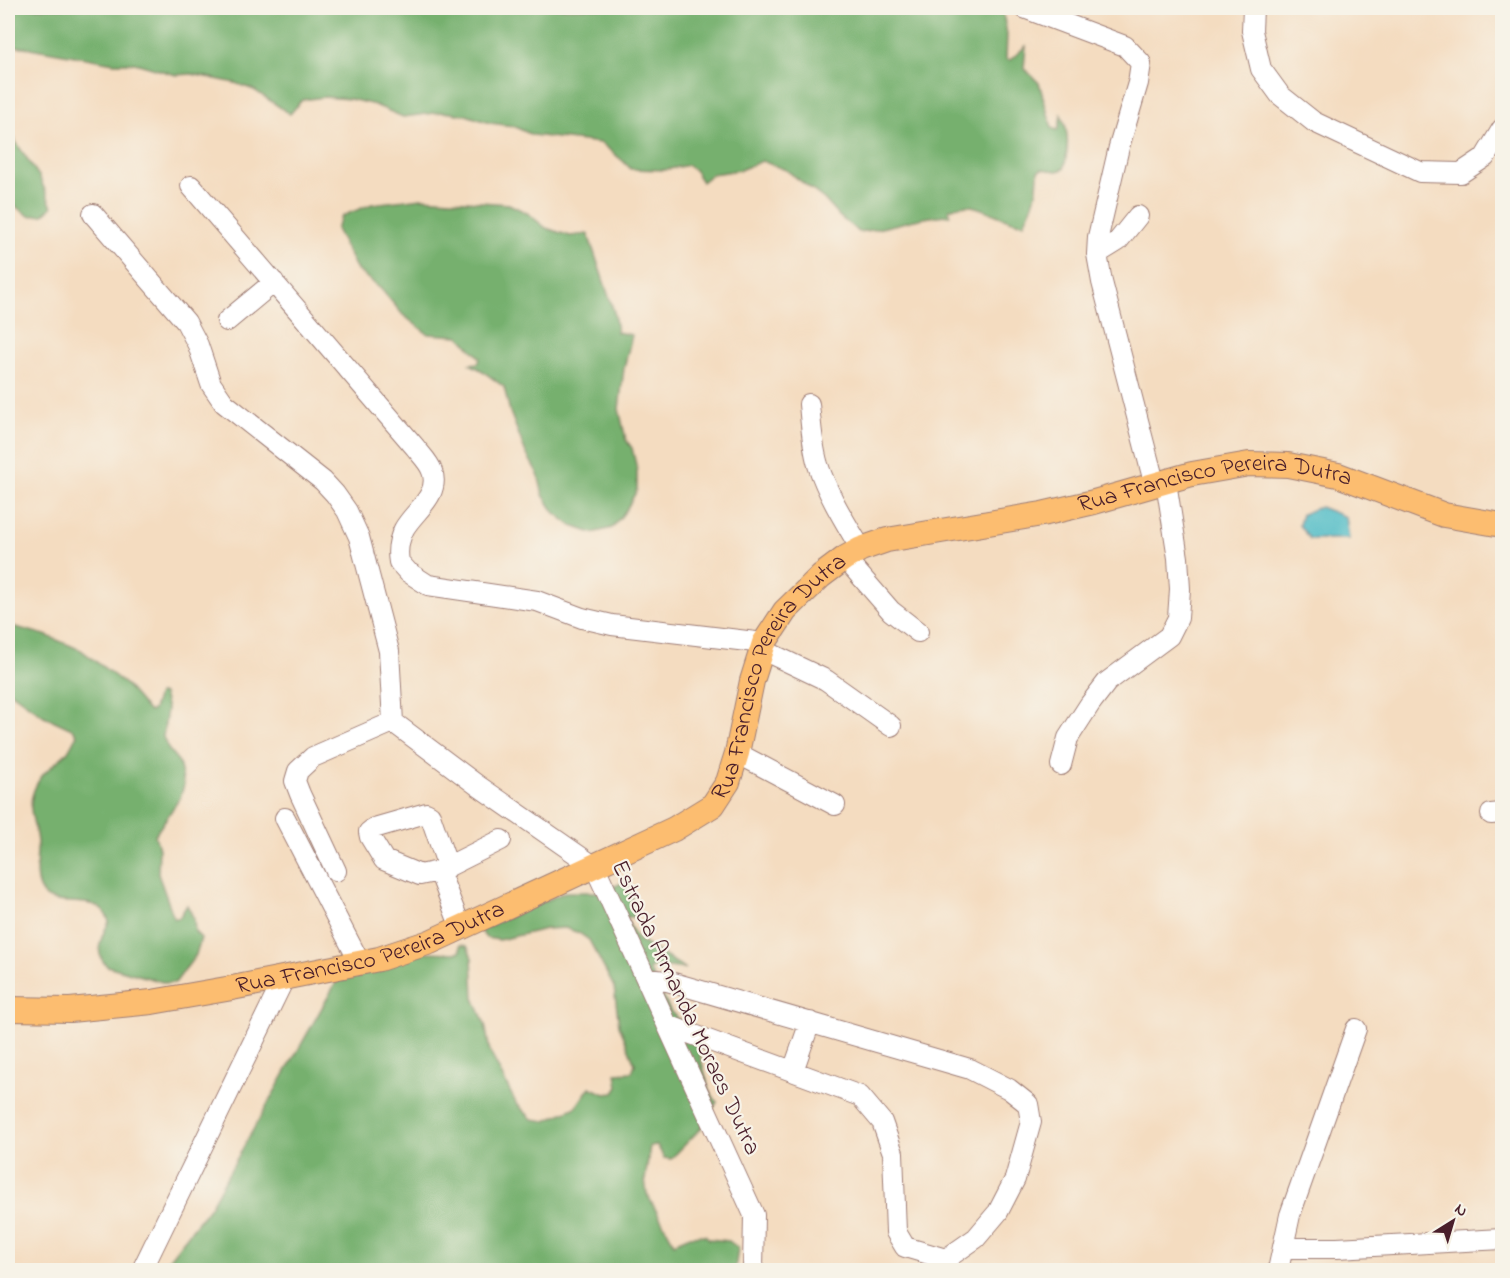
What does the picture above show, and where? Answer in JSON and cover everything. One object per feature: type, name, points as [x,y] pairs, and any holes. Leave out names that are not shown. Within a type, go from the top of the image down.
[{"type":"main road","name":"Rua Francisco Pereira Dutra","points":[[8,1009],[70,1010],[152,1002],[284,979],[406,952],[674,829],[713,805],[728,782],[737,753],[752,681],[764,646],[785,611],[820,576],[853,554],[886,540],[1042,514],[1192,474],[1249,464],[1288,465],[1338,475],[1444,515],[1503,525]]},
{"type":"street","points":[[1024,8],[1125,46],[1141,63],[1138,83],[1106,202],[1098,237],[1097,254],[1102,282],[1161,484],[1178,558],[1180,589],[1178,618],[1169,636],[1107,682],[1068,738],[1061,765]]},
{"type":"street","points":[[1253,8],[1252,31],[1261,69],[1280,95],[1314,122],[1420,172],[1461,173],[1485,157],[1503,129]]},
{"type":"street","points":[[191,186],[416,447],[432,471],[432,490],[427,502],[404,530],[399,545],[399,561],[408,572],[428,585],[537,601],[582,618],[612,625],[764,646],[826,680],[891,726]]},
{"type":"street","points":[[93,214],[186,322],[198,345],[211,384],[224,403],[323,481],[347,511],[359,537],[389,651],[393,722],[313,757],[298,771],[295,781],[336,871]]},
{"type":"street","points":[[1097,254],[1118,241],[1138,216]]},
{"type":"street","points":[[227,321],[274,282]]},
{"type":"street","points":[[809,404],[818,464],[853,554],[891,611],[918,632]]},
{"type":"street","name":"Estrada Armanda Moraes Dutra","points":[[393,722],[477,785],[595,867],[754,1215],[752,1269]]},
{"type":"street","points":[[737,753],[835,806]]},
{"type":"street","points":[[285,818],[360,963]]},
{"type":"street","points":[[461,928],[444,869],[501,840]]},
{"type":"street","points":[[142,1270],[284,979]]},
{"type":"street","points":[[646,979],[667,981],[970,1069],[1009,1089],[1028,1104],[1031,1122],[1015,1179],[998,1212],[976,1238],[946,1259],[905,1247],[896,1232],[893,1153],[882,1122],[860,1096],[667,1025]]},
{"type":"street","points":[[793,1071],[810,1022]]},
{"type":"street","points":[[1278,1270],[1290,1215],[1356,1029]]},
{"type":"street","points":[[1283,1248],[1337,1248],[1503,1239]]},
{"type":"green space","points":[[8,8],[1002,8],[1007,34],[1006,59],[1010,60],[1026,46],[1024,68],[1039,83],[1052,128],[1057,130],[1059,128],[1061,115],[1064,122],[1067,142],[1064,169],[1038,171],[1035,198],[1024,223],[1015,222],[976,207],[958,206],[949,210],[950,215],[859,232],[840,217],[824,199],[786,170],[762,161],[740,170],[712,174],[702,182],[688,165],[665,170],[631,169],[601,143],[532,135],[513,126],[490,123],[466,115],[443,112],[403,117],[375,105],[350,99],[324,97],[302,100],[290,114],[254,90],[235,83],[192,74],[176,75],[135,63],[114,63],[8,46]]},
{"type":"green space","points":[[8,123],[15,141],[39,176],[52,207],[43,215],[29,216],[8,201]]},
{"type":"green space","points":[[422,198],[509,204],[527,213],[546,228],[570,236],[588,234],[614,312],[617,332],[632,335],[624,368],[619,409],[626,440],[632,448],[637,469],[637,490],[626,510],[612,528],[592,533],[572,526],[554,512],[543,495],[538,474],[526,453],[510,412],[504,387],[470,364],[478,363],[480,358],[459,336],[428,334],[403,315],[381,289],[357,270],[336,229],[342,216],[372,204]]},
{"type":"green space","points":[[8,625],[45,635],[81,650],[125,684],[149,712],[153,710],[158,694],[163,694],[167,709],[163,737],[169,750],[179,762],[184,785],[180,798],[155,835],[159,849],[158,874],[174,918],[179,918],[187,905],[194,919],[195,932],[201,938],[196,955],[175,983],[166,983],[107,966],[99,950],[101,939],[109,922],[104,912],[88,903],[57,901],[42,893],[39,888],[36,875],[37,843],[31,799],[39,779],[68,751],[77,735],[74,730],[44,716],[8,690]]},
{"type":"green space","points":[[624,882],[630,886],[635,911],[634,917],[625,917],[638,940],[686,969],[659,966],[649,969],[671,1012],[694,1033],[710,1092],[717,1102],[702,1127],[671,1159],[664,1158],[657,1145],[650,1146],[645,1180],[647,1194],[674,1243],[690,1236],[705,1235],[709,1239],[729,1241],[738,1248],[735,1270],[160,1270],[209,1208],[342,972],[424,952],[455,953],[460,951],[460,945],[467,946],[472,958],[474,998],[485,1024],[490,1052],[516,1103],[532,1119],[546,1121],[576,1107],[590,1087],[605,1094],[614,1093],[618,1087],[616,1073],[632,1072],[635,1064],[619,1025],[614,987],[589,940],[565,928],[546,929],[499,940],[486,938],[480,930],[565,892],[602,892]]},
{"type":"water","points":[[1320,507],[1346,517],[1349,539],[1310,539],[1299,525],[1302,514]]}]
